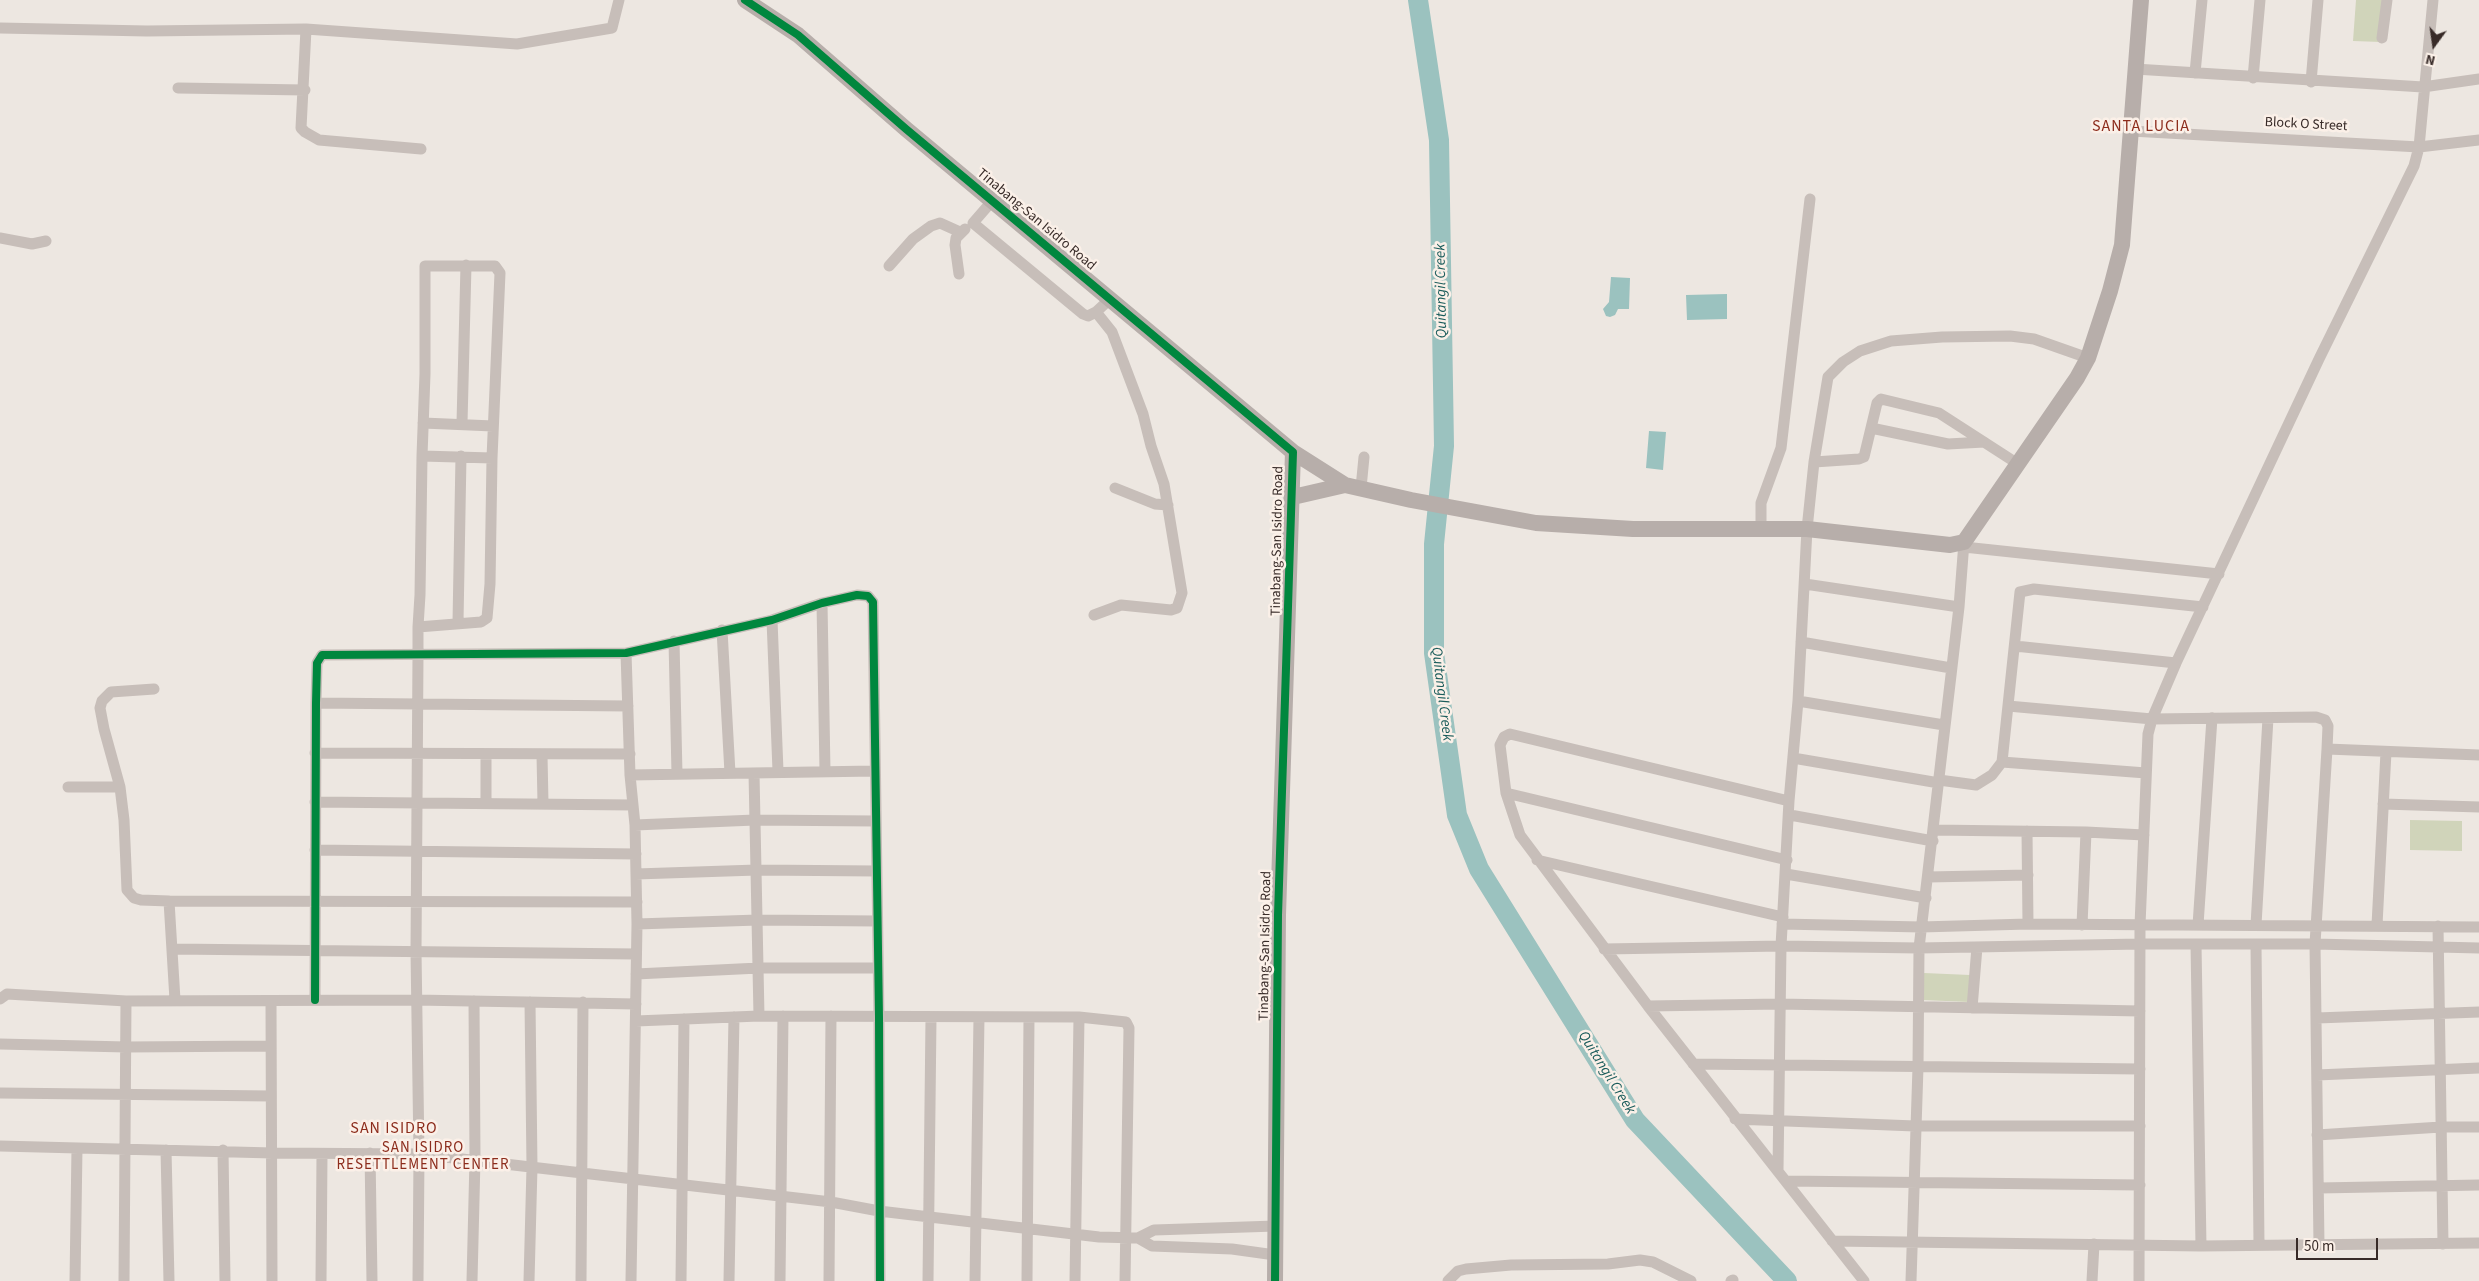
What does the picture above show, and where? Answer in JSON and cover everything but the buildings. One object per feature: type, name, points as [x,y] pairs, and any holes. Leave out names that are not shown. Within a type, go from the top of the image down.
[{"type":"street","points":[[0,28],[147,31],[306,29],[517,44],[612,28],[619,0]]},
{"type":"street","name":"Tinabang-San Isidro Road","points":[[745,0],[798,34],[992,200],[1293,452],[1278,915],[1275,1281]]},
{"type":"street","points":[[1911,1281],[1918,1067],[1919,948],[1959,607],[1964,544],[2077,378],[2088,358],[2110,291],[2122,246],[2141,0]]},
{"type":"street","points":[[2195,73],[2202,0]]},
{"type":"street","points":[[2253,78],[2260,0]]},
{"type":"street","points":[[2311,82],[2318,0]]},
{"type":"street","points":[[2382,38],[2387,0]]},
{"type":"street","points":[[2139,1281],[2140,925],[2148,734],[2152,719],[2202,607],[2319,359],[2414,166],[2419,147],[2423,87],[2433,0]]},
{"type":"street","points":[[306,29],[301,128],[314,138],[422,149]]},
{"type":"street","points":[[2135,69],[2311,82],[2423,87],[2479,79]]},
{"type":"street","points":[[178,88],[304,90]]},
{"type":"street","name":"Block O Street","points":[[2131,131],[2419,147],[2479,140]]},
{"type":"street","points":[[1761,529],[1763,496],[1781,448],[1810,199]]},
{"type":"street","points":[[959,274],[955,245],[960,232],[973,223],[992,200]]},
{"type":"street","points":[[889,266],[913,240],[931,226],[940,223],[960,232]]},
{"type":"street","points":[[973,223],[1083,314],[1088,316],[1096,312],[1110,298]]},
{"type":"street","points":[[0,238],[32,244],[46,241]]},
{"type":"street","points":[[462,423],[466,265]]},
{"type":"street","points":[[418,627],[485,621],[487,618],[490,584],[493,426],[500,273],[495,266],[425,266],[418,627],[416,951],[419,1154],[418,1281]]},
{"type":"street","points":[[1094,614],[1121,605],[1163,611],[1177,608],[1182,593],[1164,484],[1151,446],[1143,414],[1123,355],[1112,332],[1096,312]]},
{"type":"street","points":[[1778,1170],[1781,946],[1790,816],[1789,801],[1798,701],[1807,529],[1814,462],[1828,377],[1843,362],[1860,351],[1891,341],[1942,337],[2010,336],[2034,339],[2088,358]]},
{"type":"street","points":[[1814,462],[1864,457],[1877,403],[1881,399],[1938,413],[2018,464]]},
{"type":"street","points":[[423,423],[462,423],[493,426]]},
{"type":"street","points":[[1871,428],[1948,444],[1984,442]]},
{"type":"street","points":[[1293,452],[1344,485],[1411,500],[1546,524],[1633,529],[1807,529],[1874,535],[1933,544],[1964,544],[2219,574]]},
{"type":"street","points":[[422,456],[492,458]]},
{"type":"street","points":[[458,622],[461,456]]},
{"type":"street","points":[[1362,488],[1364,457]]},
{"type":"street","points":[[1293,498],[1344,485]]},
{"type":"street","points":[[1115,488],[1156,504],[1168,505]]},
{"type":"street","points":[[1805,584],[1959,607]]},
{"type":"street","points":[[1793,758],[1939,781],[1976,784],[1992,775],[2002,762],[2020,592],[2027,589],[2202,607]]},
{"type":"street","points":[[315,1000],[316,703],[317,663],[322,655],[626,653],[772,620],[822,603],[863,595],[868,596],[873,602],[879,1018],[880,1281]]},
{"type":"street","points":[[822,603],[826,771]]},
{"type":"street","points":[[772,620],[778,771]]},
{"type":"street","points":[[722,630],[730,773]]},
{"type":"street","points":[[674,641],[677,774]]},
{"type":"street","points":[[1801,642],[1951,668]]},
{"type":"street","points":[[2015,646],[2176,663]]},
{"type":"street","points":[[626,653],[637,902],[632,1281]]},
{"type":"street","points":[[154,689],[111,692],[102,701],[100,708],[120,788],[124,820],[127,890],[134,898],[141,900],[637,902]]},
{"type":"street","points":[[1798,701],[1944,725]]},
{"type":"street","points":[[316,703],[628,706]]},
{"type":"street","points":[[2008,706],[2152,719],[2316,717],[2325,720],[2328,726],[2327,749],[2315,944],[2319,1245]]},
{"type":"street","points":[[2198,925],[2212,718]]},
{"type":"street","points":[[2256,925],[2268,718]]},
{"type":"street","points":[[1789,801],[1510,734],[1504,737],[1500,745],[1506,793],[1520,835],[1604,949],[1735,1119],[1778,1170],[1864,1281]]},
{"type":"street","points":[[2327,749],[2479,755]]},
{"type":"street","points":[[2377,925],[2386,752]]},
{"type":"street","points":[[315,753],[630,754]]},
{"type":"street","points":[[486,754],[486,802]]},
{"type":"street","points":[[542,755],[543,803]]},
{"type":"street","points":[[2002,762],[2146,773]]},
{"type":"street","points":[[630,775],[874,770]]},
{"type":"street","points":[[754,773],[759,1016]]},
{"type":"street","points":[[68,787],[120,788]]},
{"type":"street","points":[[1506,793],[1787,860]]},
{"type":"street","points":[[315,802],[486,802],[633,805]]},
{"type":"street","points":[[2383,804],[2479,807]]},
{"type":"street","points":[[1790,816],[1933,835],[2027,831],[2144,835]]},
{"type":"street","points":[[635,825],[755,820],[875,821]]},
{"type":"street","points":[[2027,831],[2028,924]]},
{"type":"street","points":[[2082,925],[2086,832]]},
{"type":"street","points":[[315,850],[636,854]]},
{"type":"street","points":[[1537,860],[1783,920],[1921,927],[2028,924],[2479,927]]},
{"type":"street","points":[[636,874],[757,870],[876,871]]},
{"type":"street","points":[[1786,874],[1926,898]]},
{"type":"street","points":[[1928,877],[2028,875]]},
{"type":"street","points":[[169,900],[173,949],[174,1000]]},
{"type":"street","points":[[637,924],[758,920],[877,921]]},
{"type":"street","points":[[2438,926],[2443,1244]]},
{"type":"street","points":[[1604,949],[1781,946],[1919,948],[2140,944],[2315,944],[2479,948]]},
{"type":"street","points":[[2196,944],[2202,1246]]},
{"type":"street","points":[[2256,944],[2259,1245]]},
{"type":"street","points":[[1972,1008],[1977,947]]},
{"type":"street","points":[[173,949],[636,954]]},
{"type":"street","points":[[636,974],[759,968],[878,968]]},
{"type":"street","points":[[0,999],[7,994],[126,1001],[416,1000],[636,1004]]},
{"type":"street","points":[[124,1281],[126,1001]]},
{"type":"street","points":[[270,1001],[273,1153],[272,1281]]},
{"type":"street","points":[[472,1281],[475,1159],[474,1001]]},
{"type":"street","points":[[529,1281],[532,1166],[530,1002]]},
{"type":"street","points":[[581,1281],[583,1002]]},
{"type":"street","points":[[1648,1006],[1780,1004],[2140,1011]]},
{"type":"street","points":[[2316,1018],[2479,1012]]},
{"type":"street","points":[[636,1021],[759,1016],[832,1016],[879,1018],[1079,1017],[1126,1022],[1129,1028],[1125,1281]]},
{"type":"street","points":[[780,1281],[783,1016]]},
{"type":"street","points":[[829,1281],[832,1016]]},
{"type":"street","points":[[729,1281],[734,1017]]},
{"type":"street","points":[[975,1281],[980,1017]]},
{"type":"street","points":[[1027,1281],[1029,1017]]},
{"type":"street","points":[[1075,1281],[1079,1017]]},
{"type":"street","points":[[928,1281],[930,1018]]},
{"type":"street","points":[[681,1281],[684,1019]]},
{"type":"street","points":[[0,1044],[126,1047],[270,1046]]},
{"type":"street","points":[[1693,1064],[2140,1069]]},
{"type":"street","points":[[2317,1075],[2439,1068],[2479,1068]]},
{"type":"street","points":[[0,1093],[271,1096]]},
{"type":"street","points":[[1735,1119],[1778,1119],[1915,1126],[2140,1126]]},
{"type":"street","points":[[2317,1135],[2440,1127],[2479,1127]]},
{"type":"street","points":[[0,1146],[223,1150],[322,1154],[419,1154],[582,1172],[731,1192],[831,1202],[879,1211],[1125,1238],[1138,1238],[1154,1230],[1276,1226]]},
{"type":"street","points":[[75,1281],[77,1148]]},
{"type":"street","points":[[166,1150],[169,1281]]},
{"type":"street","points":[[223,1150],[225,1281]]},
{"type":"street","points":[[370,1153],[372,1281]]},
{"type":"street","points":[[321,1281],[322,1154]]},
{"type":"street","points":[[1786,1181],[1913,1184],[2140,1185]]},
{"type":"street","points":[[2318,1188],[2479,1185]]},
{"type":"street","points":[[1138,1238],[1152,1246],[1232,1249],[1275,1255]]},
{"type":"street","points":[[1832,1241],[2202,1246],[2479,1243]]},
{"type":"street","points":[[2092,1281],[2094,1244]]},
{"type":"street","points":[[1448,1281],[1458,1271],[1466,1269],[1511,1265],[1608,1264],[1640,1260],[1653,1262],[1691,1281]]},
{"type":"green space","points":[[2356,0],[2383,0],[2381,42],[2353,41]]},
{"type":"green space","points":[[2410,820],[2462,821],[2462,851],[2410,850]]},
{"type":"green space","points":[[1924,973],[1970,975],[1969,1002],[1923,1000]]},
{"type":"water","points":[[1611,277],[1630,278],[1629,309],[1618,309],[1615,315],[1610,317],[1606,316],[1603,309],[1609,302]]},
{"type":"water","points":[[1727,294],[1727,319],[1687,320],[1686,295]]},
{"type":"water","points":[[1649,431],[1666,432],[1663,470],[1646,468]]},
{"type":"waterway","name":"Quitangil Creek","points":[[1418,0],[1439,140],[1444,446],[1434,544],[1434,653],[1457,815],[1479,869],[1635,1120],[1787,1281]]},
{"type":"cycle path","points":[[745,0],[798,35],[906,129],[1293,452],[1278,915],[1275,1281]]},
{"type":"cycle path","points":[[315,1000],[316,703],[317,663],[322,655],[626,653],[772,620],[822,603],[857,595],[868,596],[873,602],[879,1018],[880,1281]]},
{"type":"district","name":"SANTA LUCIA","points":[[2141,127]]},
{"type":"district","name":"SAN ISIDRO","points":[[394,1129]]},
{"type":"district","name":"SAN ISIDRO RESETTLEMENT CENTER","points":[[423,1158]]}]
